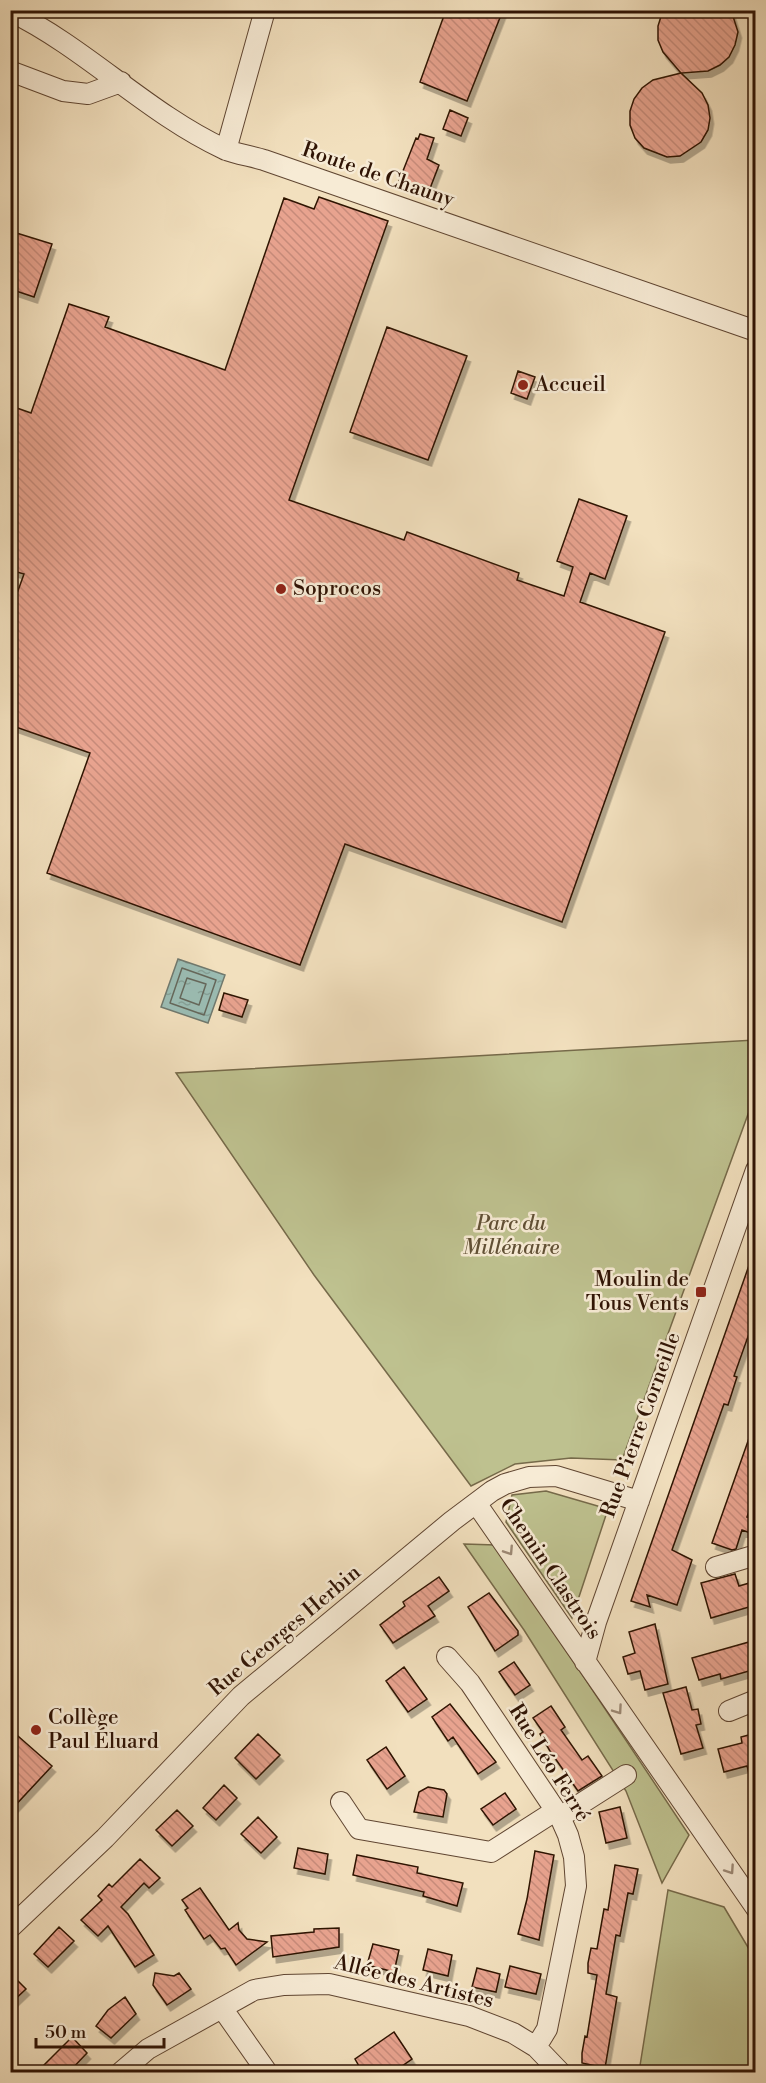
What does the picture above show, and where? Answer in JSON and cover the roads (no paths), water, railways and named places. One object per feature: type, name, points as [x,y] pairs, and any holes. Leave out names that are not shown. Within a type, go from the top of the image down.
[{"type":"street","points":[[226,150],[265,10]]},
{"type":"street","name":"Route de Chauny","points":[[10,11],[37,25],[184,127],[226,150],[264,160],[756,331]]},
{"type":"street","points":[[10,71],[63,91],[88,93],[121,82]]},
{"type":"street","name":"Rue Pierre Corneille","points":[[585,1662],[639,1501],[756,1170]]},
{"type":"street","name":"Rue Georges Herbin","points":[[10,1928],[105,1838],[241,1696],[476,1503],[505,1484],[530,1477],[556,1476],[639,1501]]},
{"type":"street","name":"Chemin Clastrois","points":[[476,1503],[756,1908]]},
{"type":"street","points":[[716,1567],[756,1555]]},
{"type":"street","name":"Rue Léo Ferré","points":[[447,1657],[470,1683],[557,1814],[574,1857],[576,1886],[547,2029],[536,2047]]},
{"type":"street","points":[[729,1711],[756,1700]]},
{"type":"street","points":[[341,1802],[358,1829],[491,1852],[626,1775]]},
{"type":"street","name":"Allée des Artistes","points":[[121,2073],[148,2049],[254,1990],[284,1985],[329,1983],[469,2016],[513,2033],[536,2047],[560,2073]]},
{"type":"street","points":[[222,2008],[267,2073]]},
{"type":"water","points":[[178,959],[225,975],[208,1023],[161,1007]]},
{"type":"place","name":"Accueil","points":[[523,385]]},
{"type":"place","name":"Soprocos","points":[[281,589]]},
{"type":"place","name":"Moulin de Tous Vents","points":[[701,1292]]},
{"type":"place","name":"Collège Paul Éluard","points":[[36,1730]]},
{"type":"park label","name":"Parc du Millénaire","points":[[511,1236]]}]
